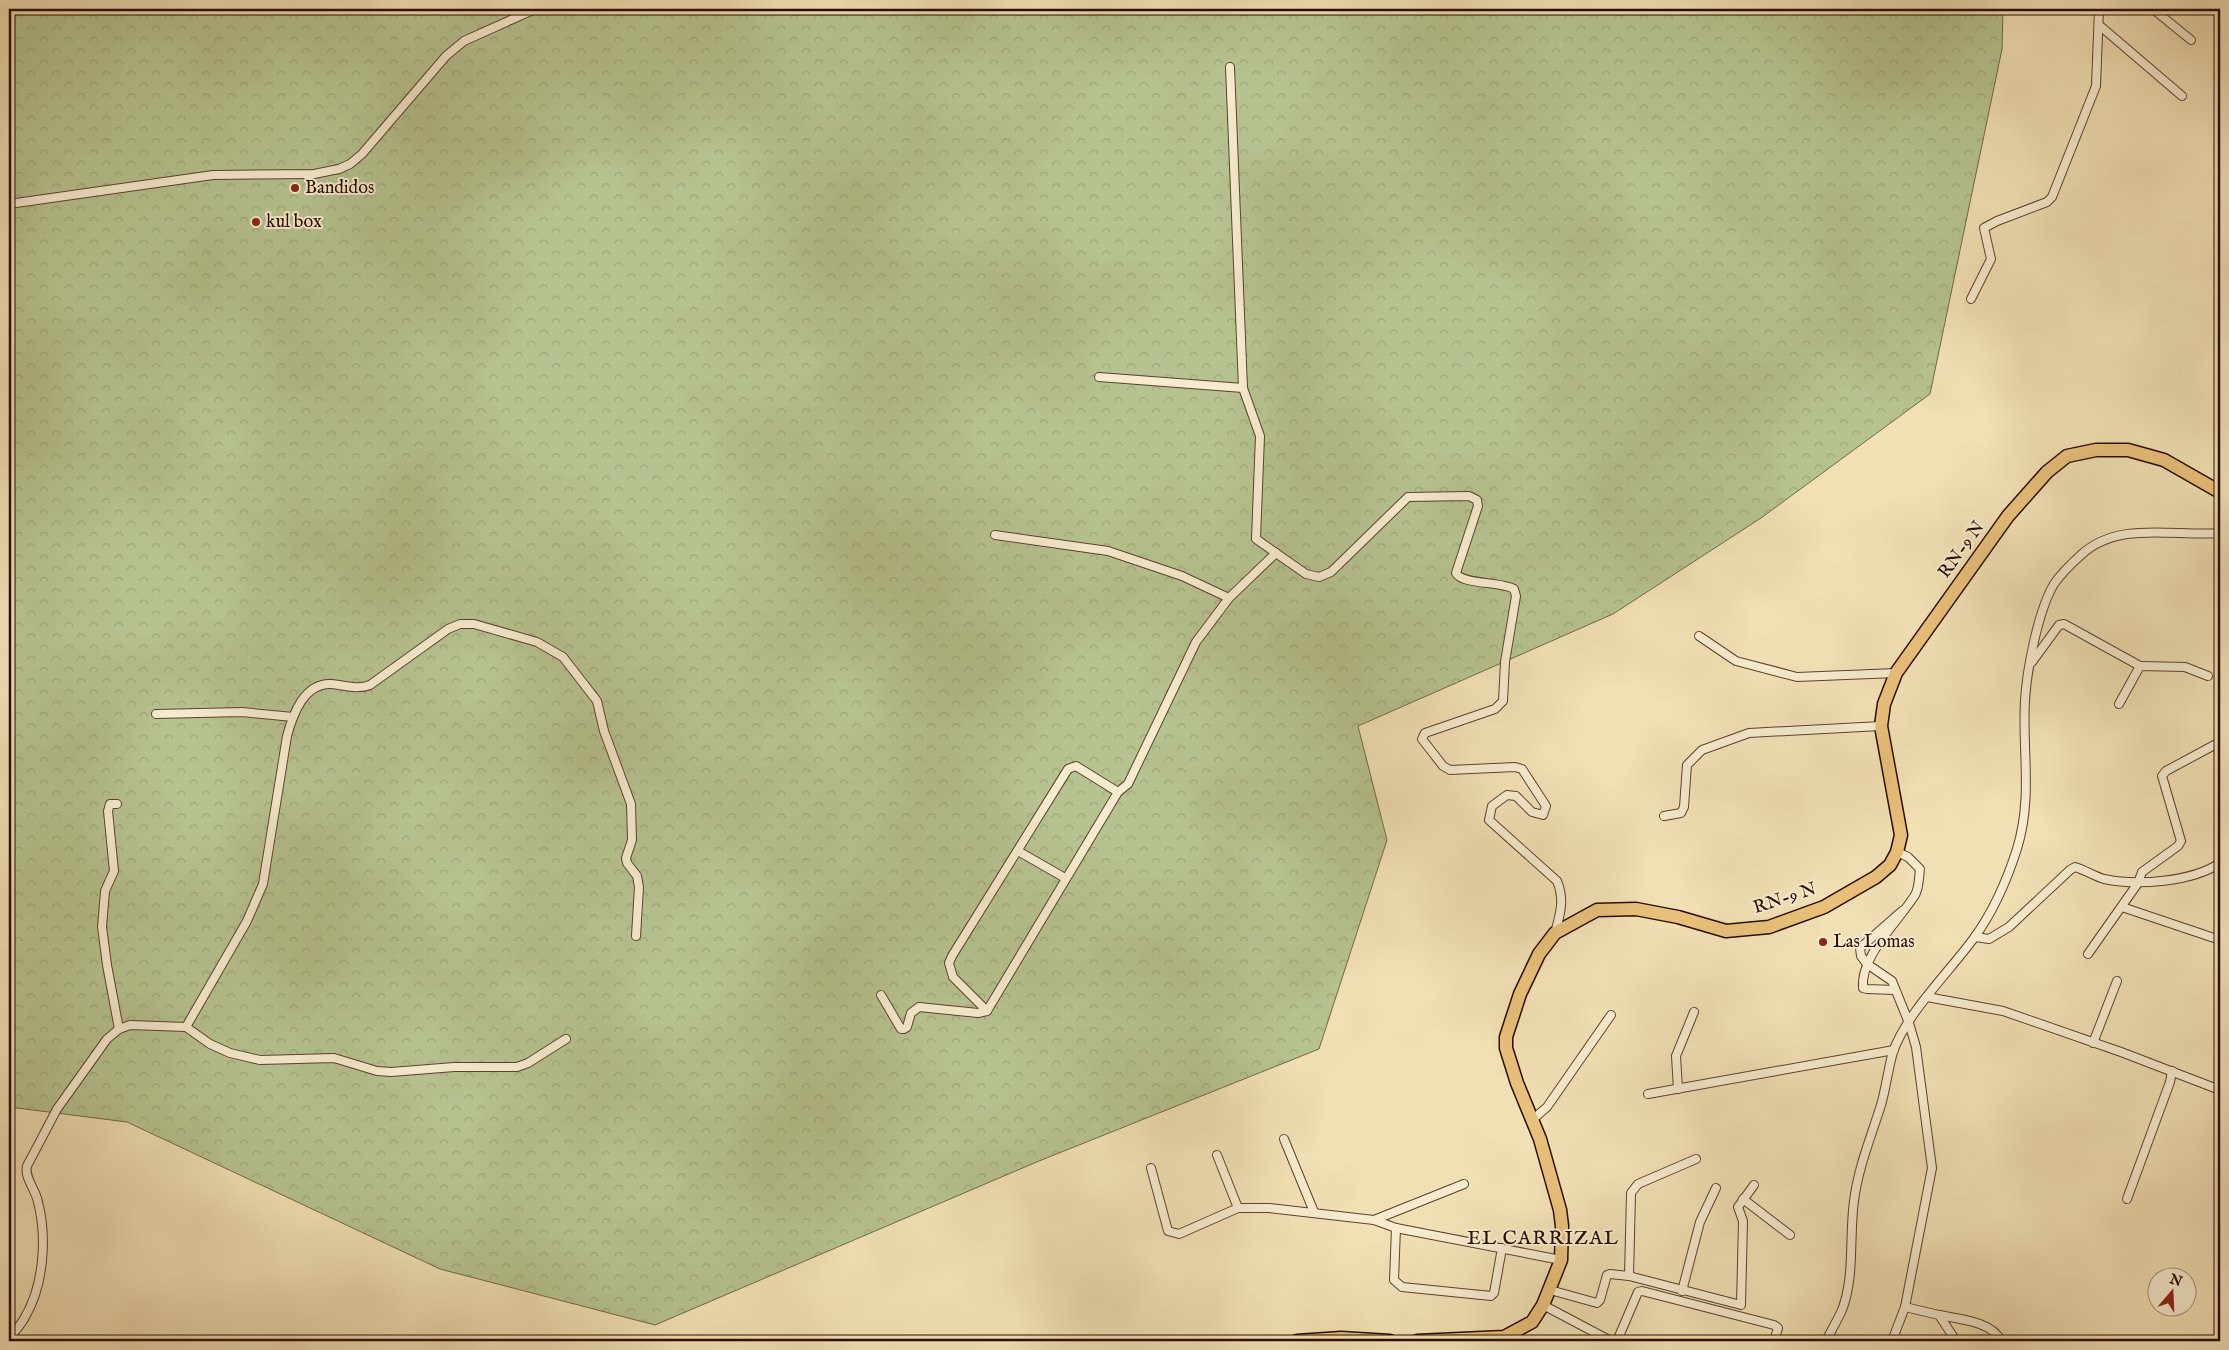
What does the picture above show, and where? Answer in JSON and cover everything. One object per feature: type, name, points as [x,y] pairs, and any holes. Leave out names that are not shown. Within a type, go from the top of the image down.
[{"type":"main road","name":"RN-9 N","points":[[1417,1341],[1504,1337],[1532,1322],[1544,1305],[1561,1260],[1562,1226],[1560,1210],[1540,1139],[1506,1048],[1506,1037],[1520,994],[1539,954],[1555,933],[1597,910],[1636,909],[1678,917],[1726,931],[1769,927],[1824,906],[1876,877],[1890,865],[1897,852],[1900,835],[1881,726],[1884,704],[1896,673],[2008,516],[2047,472],[2067,456],[2096,450],[2128,450],[2164,460],[2220,492]]},
{"type":"main road","points":[[1297,1341],[1341,1338],[1390,1341]]},
{"type":"street","points":[[9,204],[213,175],[302,175],[350,164],[362,154],[452,51],[464,41],[535,9]]},
{"type":"street","points":[[1971,299],[1991,259],[1984,228],[1997,221],[2047,202],[2052,197],[2096,86],[2099,9]]},
{"type":"street","points":[[2153,9],[2191,40]]},
{"type":"street","points":[[2098,25],[2182,96]]},
{"type":"street","points":[[1230,67],[1243,388],[1260,436],[1256,539],[1306,574],[1319,577],[1332,572],[1408,497],[1469,496],[1477,500],[1478,506],[1456,573],[1463,580],[1507,584],[1514,589],[1516,596],[1505,662],[1503,701],[1495,709],[1425,733],[1422,740],[1443,766],[1450,770],[1515,767],[1527,775],[1546,806],[1543,815],[1532,812],[1516,796],[1507,795],[1492,806],[1489,820],[1557,881],[1561,892],[1562,905],[1555,933]]},
{"type":"street","points":[[1099,377],[1243,388]]},
{"type":"street","points":[[1826,1341],[1842,1309],[1849,1282],[1853,1202],[1882,1103],[1894,1050],[1909,1023],[1927,997],[1975,937],[2003,886],[2017,848],[2026,807],[2025,702],[2030,665],[2037,632],[2054,585],[2083,552],[2100,542],[2120,535],[2220,533]]},
{"type":"street","points":[[995,535],[1108,551],[1182,576],[1229,598]]},
{"type":"street","points":[[881,995],[904,1030],[908,1027],[911,1013],[919,1008],[978,1013],[987,1011],[1118,792],[1128,784],[1196,642],[1229,598],[1276,553]]},
{"type":"street","points":[[186,1027],[250,915],[263,884],[287,736],[293,717],[304,697],[316,688],[326,685],[360,688],[370,685],[448,629],[460,624],[474,624],[537,642],[563,657],[598,702],[604,731],[631,804],[632,840],[626,863],[637,876],[639,887],[636,936]]},
{"type":"street","points":[[2030,665],[2059,625],[2064,624],[2140,666],[2185,667],[2208,676]]},
{"type":"street","points":[[1699,636],[1736,661],[1798,678],[1896,673]]},
{"type":"street","points":[[2119,704],[2140,666]]},
{"type":"street","points":[[156,714],[242,712],[293,717]]},
{"type":"street","points":[[1664,816],[1681,812],[1684,807],[1687,765],[1702,750],[1750,733],[1881,726]]},
{"type":"street","points":[[2088,954],[2138,883],[2146,867],[2178,846],[2181,841],[2162,776],[2166,771],[2220,742]]},
{"type":"street","points":[[987,1011],[953,977],[949,963],[1072,766],[1076,766],[1118,792]]},
{"type":"street","points":[[117,804],[110,804],[108,811],[114,871],[105,891],[102,913],[107,965],[119,1029]]},
{"type":"street","points":[[1018,851],[1065,878]]},
{"type":"street","points":[[1895,990],[1863,988],[1864,972],[1867,964],[1916,894],[1920,869],[1908,857],[1897,852]]},
{"type":"street","points":[[1975,937],[1989,939],[2009,926],[2075,867],[2103,878],[2138,883],[2186,877],[2209,871],[2220,863]]},
{"type":"street","points":[[2122,907],[2220,940]]},
{"type":"street","points":[[1892,1341],[1905,1308],[1932,1168],[1916,1048],[1909,1023],[1892,980],[1867,964],[1861,956],[1860,948],[1902,912]]},
{"type":"street","points":[[2094,1043],[2117,981]]},
{"type":"street","points":[[1927,997],[2003,1011],[2220,1090]]},
{"type":"street","points":[[1678,1089],[1676,1056],[1694,1012]]},
{"type":"street","points":[[1532,1120],[1547,1107],[1611,1014]]},
{"type":"street","points":[[9,1339],[25,1318],[35,1294],[42,1252],[43,1236],[40,1209],[36,1193],[27,1175],[27,1166],[57,1109],[107,1039],[119,1029],[136,1024],[186,1027],[210,1044],[230,1053],[260,1060],[334,1058],[391,1072],[454,1067],[517,1067],[528,1063],[566,1039]]},
{"type":"street","points":[[1648,1094],[1894,1050]]},
{"type":"street","points":[[2127,1199],[2170,1082],[2172,1071]]},
{"type":"street","points":[[1284,1139],[1314,1212]]},
{"type":"street","points":[[1217,1155],[1238,1208]]},
{"type":"street","points":[[1629,1276],[1630,1194],[1638,1184],[1696,1159]]},
{"type":"street","points":[[1151,1168],[1168,1231],[1174,1234],[1179,1234],[1238,1208],[1269,1208],[1374,1220],[1396,1228],[1561,1260]]},
{"type":"street","points":[[1374,1220],[1464,1184]]},
{"type":"street","points":[[1550,1290],[1597,1303],[1600,1300],[1608,1275],[1629,1276],[1741,1306],[1743,1221],[1738,1207],[1754,1185]]},
{"type":"street","points":[[1682,1291],[1700,1222],[1716,1188]]},
{"type":"street","points":[[1743,1199],[1790,1235]]},
{"type":"street","points":[[1396,1228],[1394,1280],[1402,1287],[1491,1296],[1494,1293],[1502,1248]]},
{"type":"street","points":[[1617,1341],[1638,1292],[1642,1290],[1774,1326],[1778,1328],[1779,1333],[1774,1341]]},
{"type":"street","points":[[1544,1305],[1611,1341]]},
{"type":"street","points":[[1905,1308],[1983,1325],[2000,1337],[2002,1341]]},
{"type":"street","points":[[1939,1315],[1956,1341]]},
{"type":"green space","points":[[9,9],[2003,9],[2002,49],[1930,394],[1761,518],[1613,614],[1358,726],[1387,840],[1319,1049],[1039,1161],[655,1325],[440,1269],[127,1122],[9,1107]]},
{"type":"place","name":"Bandidos","points":[[295,188]]},
{"type":"place","name":"kul box","points":[[256,222]]},
{"type":"place","name":"Las Lomas","points":[[1823,942]]},
{"type":"district","name":"EL CARRIZAL","points":[[1543,1238]]}]
